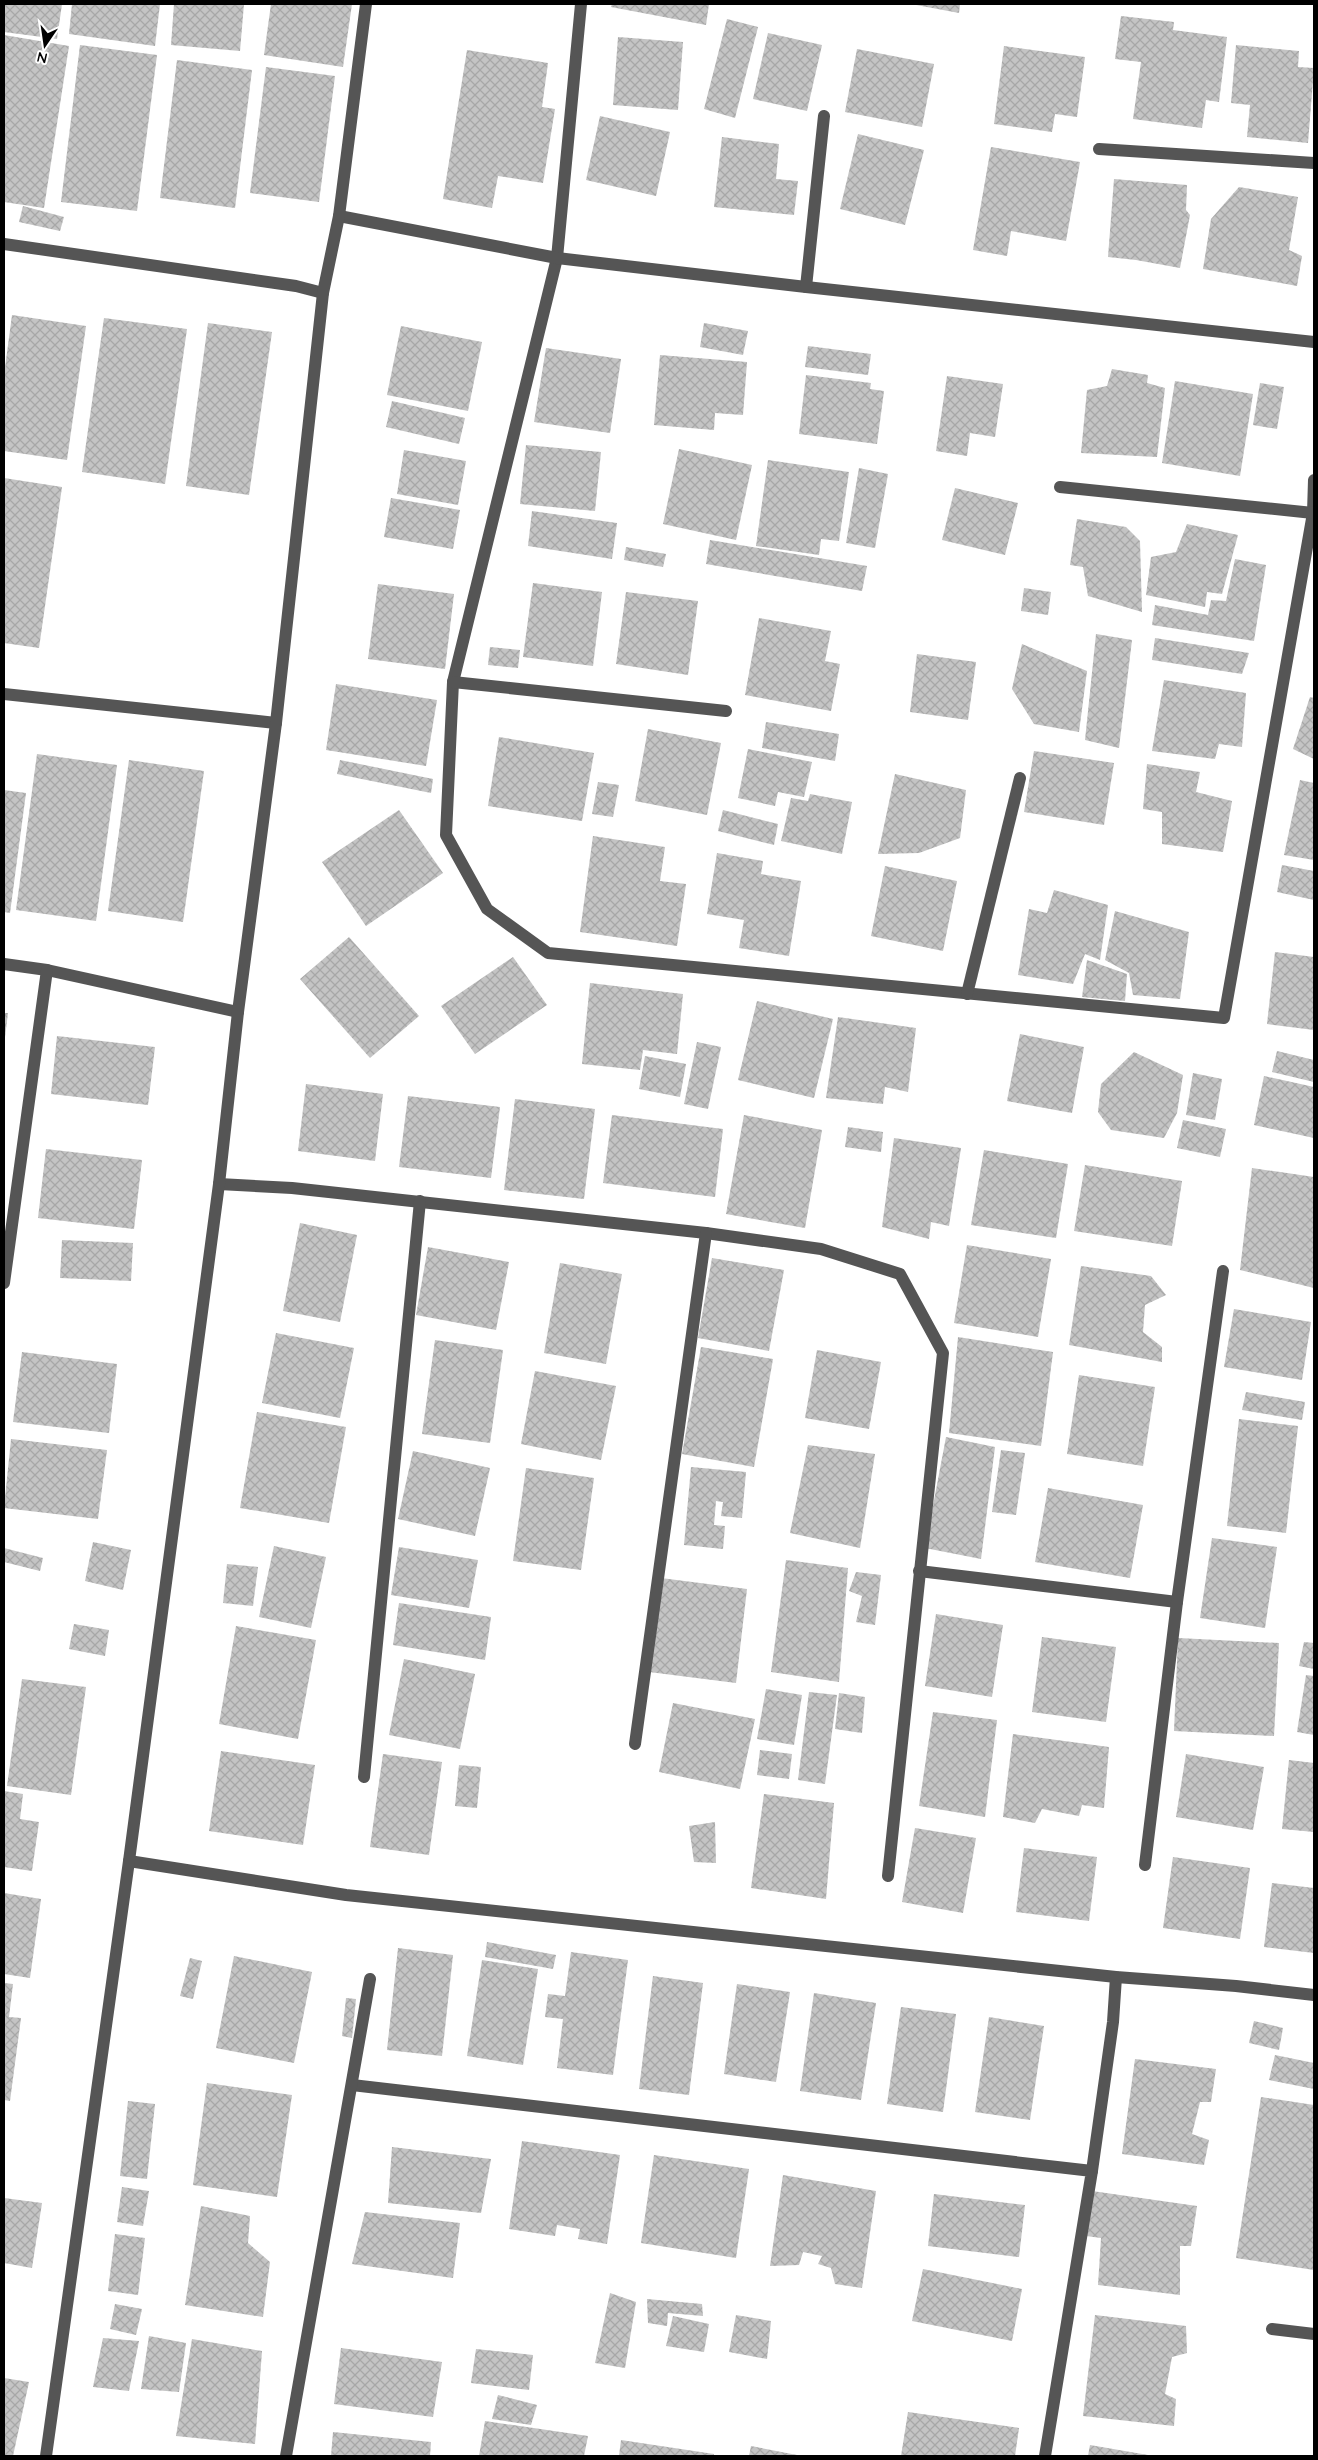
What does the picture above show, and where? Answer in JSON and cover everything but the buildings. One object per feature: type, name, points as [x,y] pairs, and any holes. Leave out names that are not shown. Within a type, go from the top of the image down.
[{"type":"street","points":[[46,2456],[129,1861],[219,1184],[238,1012],[276,723],[323,293],[339,216],[366,4]]},
{"type":"street","points":[[581,4],[557,258],[453,682],[446,835],[487,909],[548,953],[1224,1018],[1313,513],[1314,480]]},
{"type":"street","points":[[806,287],[824,116]]},
{"type":"street","points":[[1099,149],[1314,163]]},
{"type":"street","points":[[339,216],[557,258],[1314,342]]},
{"type":"street","points":[[4,244],[296,286],[323,293]]},
{"type":"street","points":[[1060,486],[1313,513]]},
{"type":"street","points":[[453,682],[726,711]]},
{"type":"street","points":[[4,694],[276,723]]},
{"type":"street","points":[[967,994],[1020,778]]},
{"type":"street","points":[[4,964],[47,970],[238,1012]]},
{"type":"street","points":[[4,1283],[47,970]]},
{"type":"street","points":[[219,1184],[292,1188],[420,1201],[821,1249],[900,1274],[943,1353],[888,1876]]},
{"type":"street","points":[[364,1777],[420,1201]]},
{"type":"street","points":[[635,1744],[706,1234]]},
{"type":"street","points":[[1145,1865],[1177,1602],[1223,1271]]},
{"type":"street","points":[[919,1571],[1177,1602]]},
{"type":"street","points":[[129,1861],[346,1895],[1116,1977],[1236,1986],[1314,1995]]},
{"type":"street","points":[[1045,2456],[1092,2171],[1113,2022],[1116,1977]]},
{"type":"street","points":[[286,2456],[370,1979]]},
{"type":"street","points":[[352,2085],[1092,2171]]},
{"type":"street","points":[[1272,2328],[1314,2334]]}]
